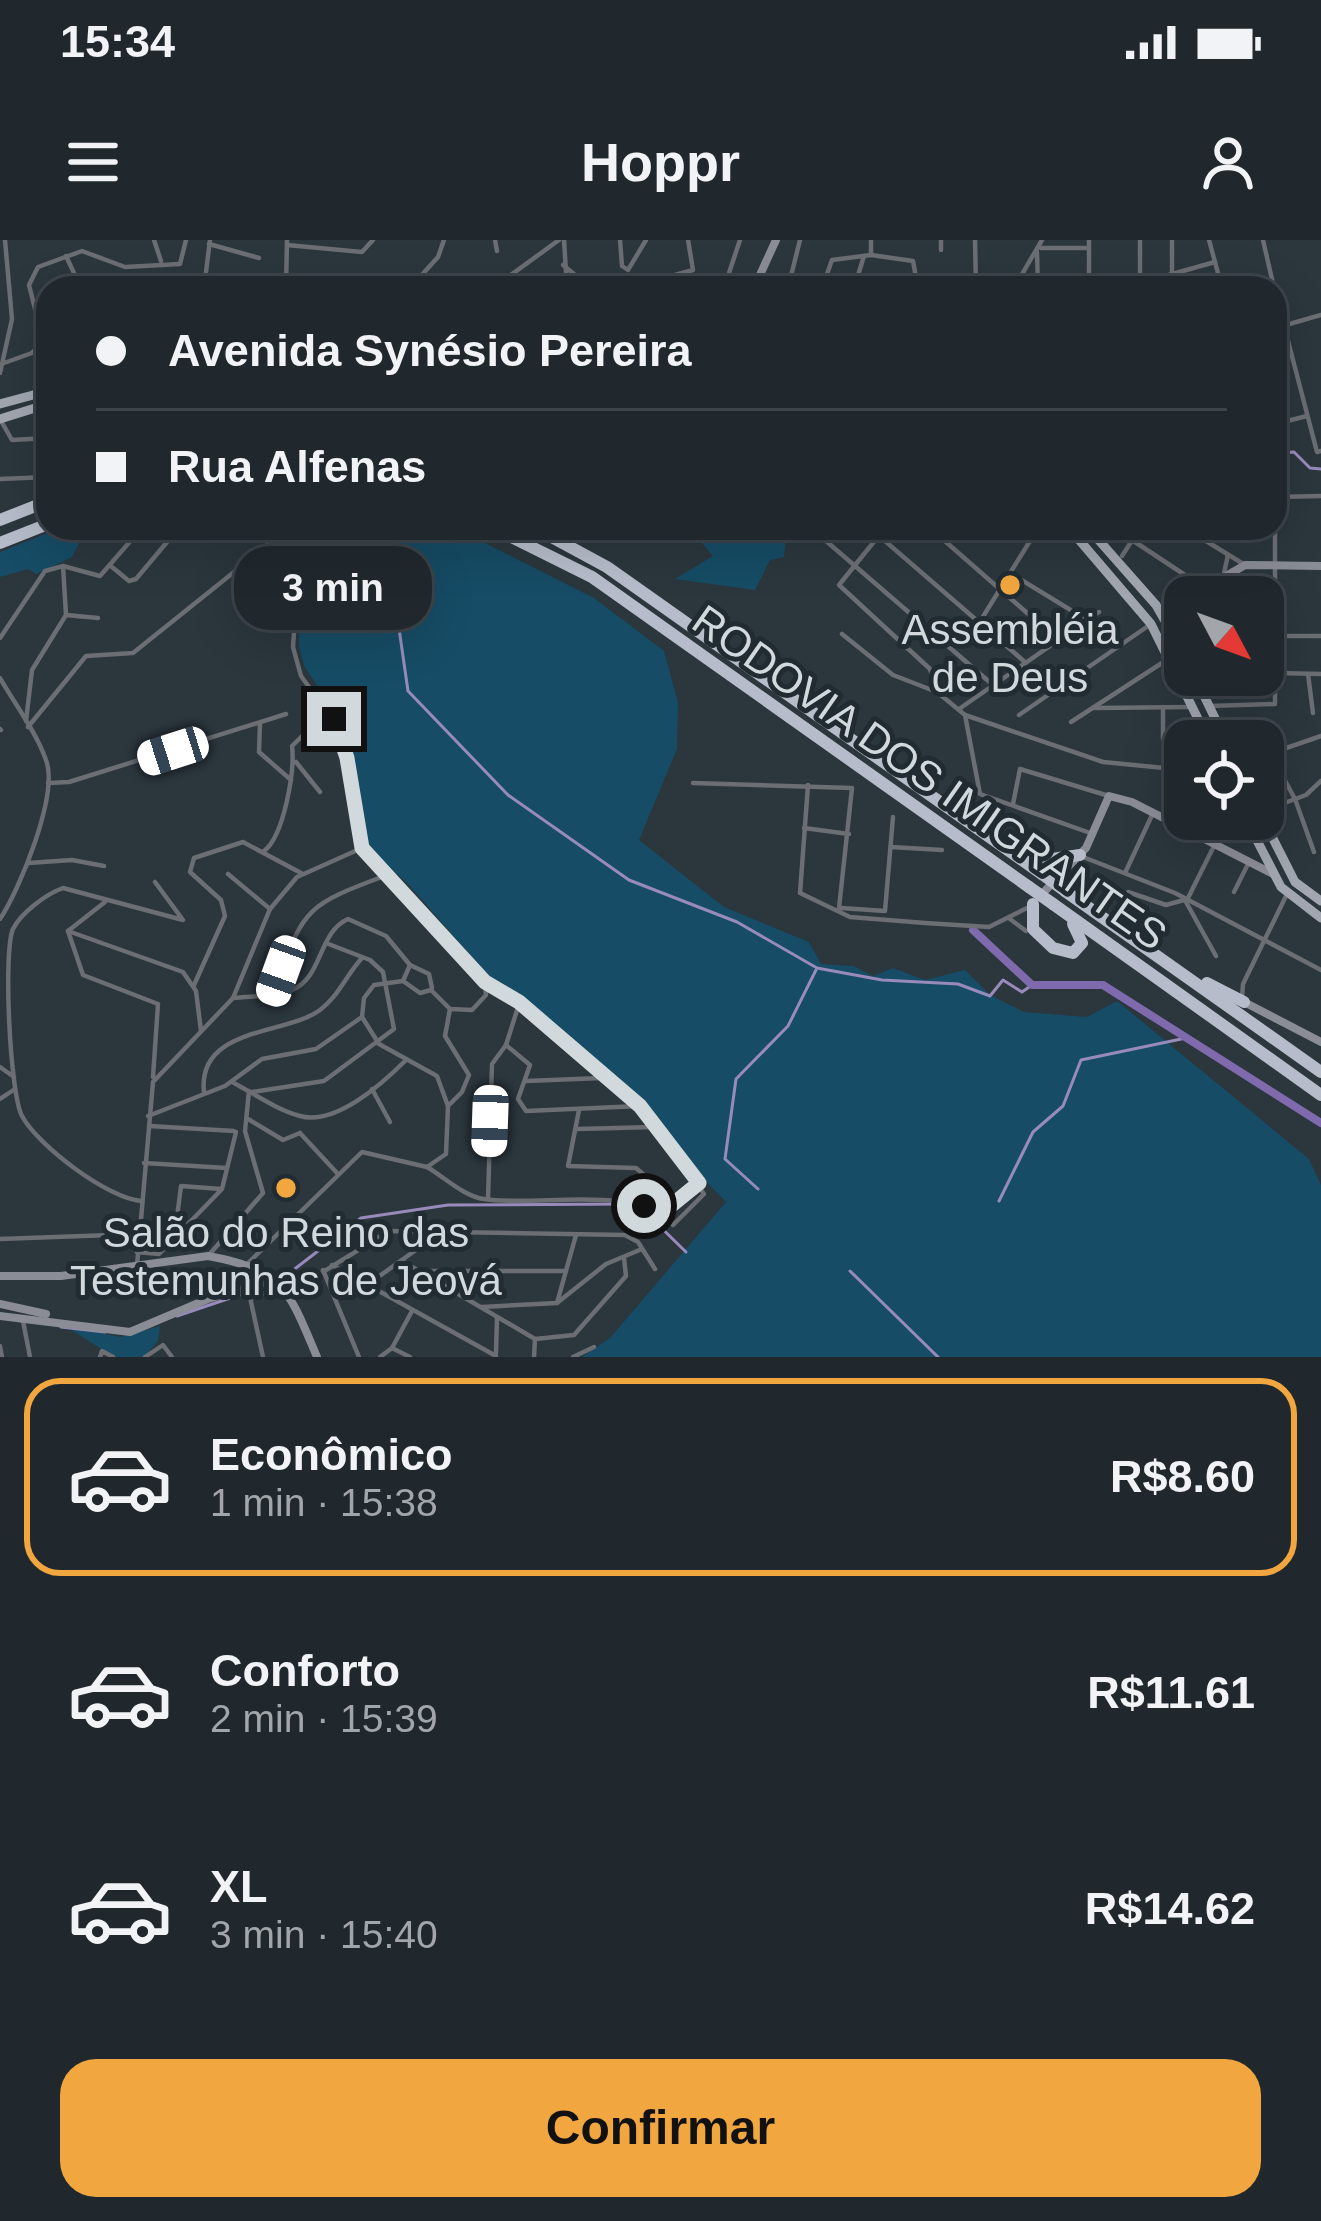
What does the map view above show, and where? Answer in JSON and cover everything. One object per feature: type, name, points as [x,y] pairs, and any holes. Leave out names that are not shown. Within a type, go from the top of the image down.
[{"type":"highway","points":[[0,520],[36,506]]},
{"type":"highway","points":[[0,544],[36,529]]},
{"type":"highway","name":"RODOVIA DOS IMIGRANTES","points":[[517,540],[592,577],[1321,1095]]},
{"type":"highway","name":"RODOVIA DOS IMIGRANTES","points":[[557,540],[607,567],[1321,1072]]},
{"type":"highway","points":[[984,834],[1045,860],[1080,856]]},
{"type":"highway","points":[[1033,904],[1033,929],[1061,952],[1073,952],[1082,943],[1071,917]]},
{"type":"highway","points":[[1162,959],[1244,1002]]},
{"type":"main road","points":[[0,404],[36,394]]},
{"type":"main road","points":[[0,419],[36,408]]},
{"type":"main road","points":[[1079,540],[1151,624],[1198,720]]},
{"type":"main road","points":[[1098,540],[1163,615],[1150,618],[1136,605]]},
{"type":"main road","points":[[1205,696],[1216,720]]},
{"type":"main road","points":[[1256,840],[1287,895],[1321,918]]},
{"type":"main road","points":[[1275,840],[1295,882],[1321,901]]},
{"type":"street","points":[[0,373],[12,319],[5,240]]},
{"type":"street","points":[[154,240],[160,260]]},
{"type":"street","points":[[36,299],[29,279],[38,267],[86,251],[125,267],[160,260],[180,263],[186,240]]},
{"type":"street","points":[[286,276],[287,242],[362,252],[373,240]]},
{"type":"street","points":[[420,276],[441,252],[444,240]]},
{"type":"street","points":[[495,240],[497,251]]},
{"type":"street","points":[[561,240],[564,276]]},
{"type":"street","points":[[510,276],[561,240]]},
{"type":"street","points":[[620,240],[622,266],[628,270],[646,240]]},
{"type":"street","points":[[688,240],[694,276]]},
{"type":"street","points":[[728,276],[735,240]]},
{"type":"street","points":[[760,276],[776,240]]},
{"type":"street","points":[[791,276],[800,240]]},
{"type":"street","points":[[859,276],[871,240]]},
{"type":"street","points":[[941,240],[941,250]]},
{"type":"street","points":[[976,240],[976,276]]},
{"type":"street","points":[[1022,276],[1042,240]]},
{"type":"street","points":[[1140,240],[1140,276]]},
{"type":"street","points":[[1172,240],[1173,275]]},
{"type":"street","points":[[1209,240],[1219,276]]},
{"type":"street","points":[[1263,240],[1272,276]]},
{"type":"street","points":[[205,276],[209,242],[260,258]]},
{"type":"street","points":[[1038,250],[1089,244],[1089,276]]},
{"type":"street","points":[[1038,250],[1038,276]]},
{"type":"street","points":[[826,276],[832,260],[867,255],[913,261],[915,276]]},
{"type":"street","points":[[66,256],[75,276]]},
{"type":"street","points":[[1170,276],[1215,262]]},
{"type":"street","points":[[562,264],[576,276]]},
{"type":"street","points":[[674,276],[693,270]]},
{"type":"street","points":[[1287,325],[1321,315]]},
{"type":"street","points":[[1287,340],[1319,452]]},
{"type":"street","points":[[4,363],[36,348]]},
{"type":"street","points":[[1287,356],[1291,355]]},
{"type":"street","points":[[1287,421],[1307,416]]},
{"type":"street","points":[[0,419],[12,440],[36,439]]},
{"type":"street","points":[[0,479],[36,478]]},
{"type":"street","points":[[1287,497],[1321,496]]},
{"type":"street","points":[[0,638],[25,608],[38,577],[62,566],[97,577],[132,540]]},
{"type":"street","points":[[112,566],[129,581],[136,579],[169,540]]},
{"type":"street","points":[[27,724],[86,656],[133,653],[274,540]]},
{"type":"street","points":[[245,1266],[338,1174],[369,1150],[428,1167],[484,1200],[613,1201],[647,1207],[662,1213],[671,1224],[677,1223],[704,1190],[640,1106],[519,1002],[485,982],[362,848],[347,758],[328,711],[301,676],[293,647],[295,619],[313,576],[310,540]]},
{"type":"street","points":[[826,540],[993,685]]},
{"type":"street","points":[[876,540],[840,587],[930,669],[937,692]]},
{"type":"street","points":[[884,540],[1026,663]]},
{"type":"street","points":[[944,540],[1058,640]]},
{"type":"street","points":[[979,623],[1031,540]]},
{"type":"street","points":[[1122,556],[1132,540],[1186,576]]},
{"type":"street","points":[[1204,540],[1245,566]]},
{"type":"street","points":[[1274,576],[1275,540]]},
{"type":"street","points":[[1224,573],[1228,555]]},
{"type":"street","points":[[27,724],[32,670],[66,615],[62,566]]},
{"type":"street","points":[[1220,576],[1245,566],[1321,566]]},
{"type":"street","points":[[1010,573],[1087,620]]},
{"type":"street","points":[[962,712],[1099,612]]},
{"type":"street","points":[[66,615],[98,618]]},
{"type":"street","points":[[1019,715],[1151,624]]},
{"type":"street","points":[[842,634],[893,675],[937,692],[962,712],[1103,762],[1164,768]]},
{"type":"street","points":[[1284,636],[1321,636]]},
{"type":"street","points":[[1071,722],[1164,662]]},
{"type":"street","points":[[1284,674],[1321,674]]},
{"type":"street","points":[[1308,674],[1312,713]]},
{"type":"street","points":[[0,678],[46,758],[48,783],[28,863],[0,919]]},
{"type":"street","points":[[1210,706],[1276,701],[1276,696]]},
{"type":"street","points":[[1163,707],[1163,739]]},
{"type":"street","points":[[1095,708],[1192,707]]},
{"type":"street","points":[[264,851],[280,837],[296,762],[293,744],[328,711]]},
{"type":"street","points":[[962,712],[978,792],[1093,834]]},
{"type":"street","points":[[48,783],[69,782],[286,714]]},
{"type":"street","points":[[260,723],[259,752],[291,780]]},
{"type":"street","points":[[1284,748],[1319,736],[1321,746]]},
{"type":"street","points":[[296,762],[320,792]]},
{"type":"street","points":[[1013,804],[1020,769],[1154,813],[1273,874]]},
{"type":"street","points":[[1284,781],[1313,852]]},
{"type":"street","points":[[1284,804],[1321,782]]},
{"type":"street","points":[[693,783],[850,787],[849,834],[838,908]]},
{"type":"street","points":[[808,785],[798,890],[850,916],[989,927],[1033,904],[1080,856],[1108,796]]},
{"type":"street","points":[[1125,874],[1154,813]]},
{"type":"street","points":[[838,908],[885,911],[893,817]]},
{"type":"street","points":[[804,828],[849,834]]},
{"type":"street","points":[[202,1031],[194,986],[225,916],[220,901],[192,875],[191,861],[237,842],[264,851],[301,873]]},
{"type":"street","points":[[1185,901],[1215,844]]},
{"type":"street","points":[[891,847],[942,850]]},
{"type":"street","points":[[153,1082],[233,998],[270,909],[301,873],[362,848]]},
{"type":"street","points":[[1080,856],[1185,901],[1321,970]]},
{"type":"street","points":[[28,863],[72,860],[104,866]]},
{"type":"street","points":[[1234,892],[1250,862]]},
{"type":"street","points":[[228,874],[270,909]]},
{"type":"street","points":[[272,994],[296,932],[319,901],[387,875]]},
{"type":"street","points":[[141,1201],[110,1195],[21,1115],[14,1077],[10,946],[16,924],[59,889],[183,920],[155,882]]},
{"type":"street","points":[[1128,892],[1166,904],[1185,901]]},
{"type":"street","points":[[1287,895],[1243,985],[1244,1002],[1321,1042]]},
{"type":"street","points":[[1185,901],[1216,956]]},
{"type":"street","points":[[68,931],[105,902]]},
{"type":"street","points":[[5,911],[16,924]]},
{"type":"street","points":[[233,998],[287,992],[311,976],[338,924],[357,920],[386,936],[410,965],[429,974],[431,990],[450,1009],[478,1007],[486,995],[485,982]]},
{"type":"street","points":[[1010,920],[1026,932]]},
{"type":"street","points":[[68,931],[166,963],[194,986]]},
{"type":"street","points":[[68,931],[83,975],[158,1004],[137,1269]]},
{"type":"street","points":[[250,1091],[324,1081],[379,1043],[395,1024],[385,980],[376,965],[326,943]]},
{"type":"street","points":[[204,1092],[208,1067],[236,1040],[251,1030],[314,1014],[363,957]]},
{"type":"street","points":[[403,981],[410,965]]},
{"type":"street","points":[[148,1116],[232,1082],[262,1059],[316,1048],[362,1017],[369,991],[385,980],[403,981],[420,993],[431,990]]},
{"type":"street","points":[[484,1200],[492,1064],[506,1045],[519,1002]]},
{"type":"street","points":[[448,1106],[469,1076],[445,1036],[450,1009]]},
{"type":"street","points":[[362,1017],[379,1043],[433,1071],[448,1106],[446,1154],[428,1167]]},
{"type":"street","points":[[506,1045],[530,1065],[518,1099],[526,1111],[640,1106]]},
{"type":"street","points":[[232,1082],[301,1117],[334,1111],[372,1089],[407,1059]]},
{"type":"street","points":[[154,1061],[168,1064]]},
{"type":"street","points":[[0,1067],[14,1077]]},
{"type":"street","points":[[526,1081],[602,1078]]},
{"type":"street","points":[[0,1100],[15,1089]]},
{"type":"street","points":[[372,1089],[390,1122]]},
{"type":"street","points":[[208,1256],[263,1192],[245,1131],[250,1091]]},
{"type":"street","points":[[579,1110],[569,1168],[636,1168],[677,1203]]},
{"type":"street","points":[[301,1117],[300,1133],[338,1174]]},
{"type":"street","points":[[248,1119],[284,1140],[300,1133]]},
{"type":"street","points":[[147,1126],[245,1131]]},
{"type":"street","points":[[578,1129],[655,1127]]},
{"type":"street","points":[[137,1252],[155,1256],[222,1189],[236,1132]]},
{"type":"street","points":[[144,1163],[227,1168]]},
{"type":"street","points":[[662,1213],[699,1183]]},
{"type":"street","points":[[174,1240],[181,1186],[222,1189]]},
{"type":"street","points":[[647,1207],[647,1219],[660,1232]]},
{"type":"street","points":[[368,1285],[441,1232]]},
{"type":"street","points":[[0,1304],[93,1327],[142,1329],[208,1299],[282,1286],[322,1270],[381,1233],[625,1235],[655,1269]]},
{"type":"street","points":[[0,1239],[138,1234]]},
{"type":"street","points":[[557,1303],[577,1235]]},
{"type":"street","points":[[482,1307],[557,1303],[597,1270],[642,1249]]},
{"type":"street","points":[[0,1276],[137,1269],[208,1256],[245,1266],[282,1286],[317,1357]]},
{"type":"street","points":[[402,1261],[535,1339],[567,1338],[580,1329],[623,1282],[624,1257]]},
{"type":"street","points":[[332,1265],[496,1356],[496,1317]]},
{"type":"street","points":[[322,1270],[359,1357]]},
{"type":"street","points":[[420,1271],[566,1271]]},
{"type":"street","points":[[249,1294],[262,1357]]},
{"type":"street","points":[[0,1316],[21,1311]]},
{"type":"street","points":[[21,1311],[30,1357]]},
{"type":"street","points":[[380,1357],[392,1348],[412,1311]]},
{"type":"street","points":[[534,1357],[535,1339]]},
{"type":"street","points":[[0,1346],[2,1357]]},
{"type":"street","points":[[145,1357],[157,1346],[168,1347],[172,1357]]},
{"type":"street","points":[[573,1357],[594,1347]]},
{"type":"street","points":[[392,1348],[410,1357]]},
{"type":"street","points":[[100,1357],[102,1351],[113,1357]]},
{"type":"shaded area","points":[[36,538],[82,540],[72,557],[36,574],[28,569],[0,577],[0,552]]},
{"type":"shaded area","points":[[317,540],[479,540],[594,598],[664,651],[678,702],[677,749],[639,840],[724,907],[809,942],[821,964],[853,966],[873,976],[893,968],[925,980],[965,970],[990,995],[1024,1012],[1087,1017],[1117,1001],[1309,1159],[1321,1185],[1321,1357],[582,1357],[610,1338],[726,1202],[680,1155],[644,1104],[604,1075],[523,999],[493,981],[409,885],[368,848],[338,717],[304,666],[299,646],[299,628],[320,575]]},
{"type":"shaded area","points":[[699,540],[786,540],[784,557],[770,560],[755,590],[675,579],[713,556]]},
{"type":"shaded area","points":[[65,1326],[121,1337],[160,1326],[158,1341],[144,1357],[114,1357]]},
{"type":"waterway","points":[[1287,452],[1294,452],[1310,468],[1321,469]]},
{"type":"waterway","points":[[387,545],[408,691],[508,795],[629,880],[737,922],[817,968],[882,980],[958,984],[990,996],[1003,980],[1022,992],[1032,985]]},
{"type":"waterway","points":[[973,930],[1032,985],[1103,985],[1321,1123]]},
{"type":"waterway","points":[[758,1189],[725,1159],[736,1079],[788,1026],[816,970]]},
{"type":"waterway","points":[[999,1201],[1033,1132],[1063,1106],[1081,1060],[1186,1038]]},
{"type":"waterway","points":[[279,1281],[361,1218],[448,1205],[626,1204]]},
{"type":"waterway","points":[[640,1207],[686,1252]]},
{"type":"waterway","points":[[850,1271],[938,1357]]},
{"type":"waterway","points":[[177,1316],[248,1292]]},
{"type":"waterway","points":[[61,1327],[105,1332]]},
{"type":"place","name":"Assembléia de Deus","points":[[1010,585]]},
{"type":"place","name":"Salão do Reino das Testemunhas de Jeová","points":[[286,1188]]},
{"type":"route","points":[[334,719],[347,758],[362,848],[404,887],[485,982],[519,1002],[640,1106],[699,1183],[662,1213],[644,1206]]}]
